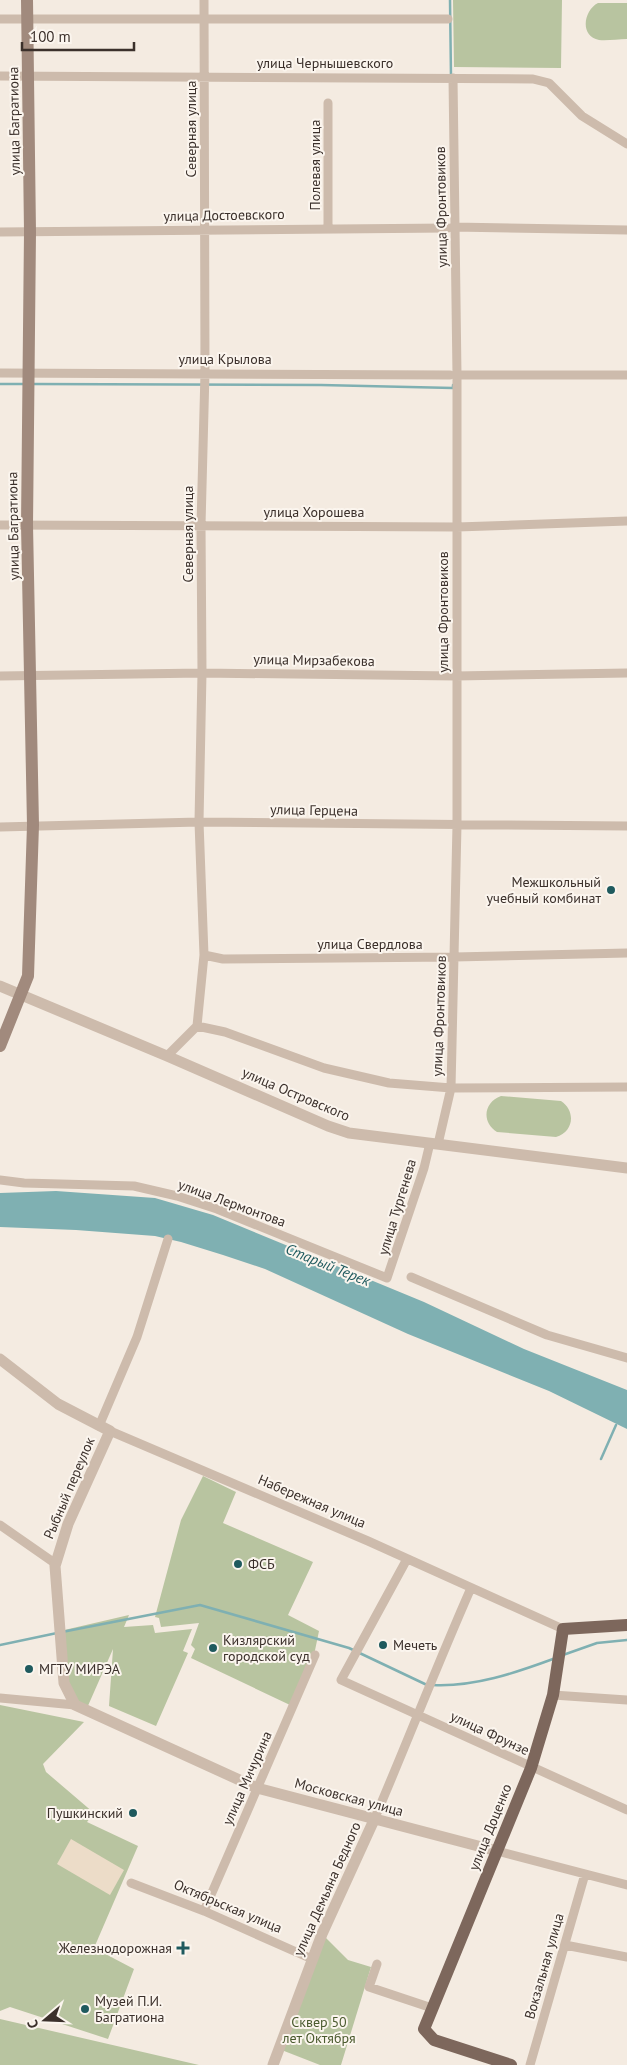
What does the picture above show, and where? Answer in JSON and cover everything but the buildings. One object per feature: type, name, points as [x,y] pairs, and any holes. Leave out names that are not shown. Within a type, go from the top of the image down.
[{"type":"main road","name":"улица Багратиона","points":[[0,1046],[28,976],[33,825],[27,525],[30,232],[27,0]]},
{"type":"main road","name":"Набережная улица","points":[[563,1629],[627,1625]]},
{"type":"main road","name":"улица Доценко","points":[[510,2065],[434,2040],[424,2029],[531,1768],[552,1695],[563,1629]]},
{"type":"street","name":"Северная улица","points":[[197,1026],[204,955],[199,822],[202,673],[201,525],[205,372],[204,0]]},
{"type":"street","points":[[0,19],[448,19]]},
{"type":"street","name":"улица Чернышевского","points":[[0,76],[533,79],[549,83],[582,116],[627,144]]},
{"type":"street","name":"улица Фронтовиков","points":[[434,1144],[450,1088],[457,825],[457,527],[452,227],[453,78]]},
{"type":"street","name":"Полевая улица","points":[[328,102],[328,228]]},
{"type":"street","name":"улица Достоевского","points":[[0,232],[452,227],[627,230]]},
{"type":"street","name":"улица Крылова","points":[[0,373],[205,372],[627,375]]},
{"type":"street","name":"улица Хорошева","points":[[0,525],[457,527],[627,521]]},
{"type":"street","name":"улица Мирзабекова","points":[[0,676],[202,673],[456,676],[627,673]]},
{"type":"street","name":"улица Герцена","points":[[0,827],[199,822],[627,826]]},
{"type":"street","name":"улица Свердлова","points":[[204,955],[223,959],[627,953]]},
{"type":"street","name":"улица Островского","points":[[0,986],[328,1126],[349,1133],[627,1168]]},
{"type":"street","points":[[167,1056],[197,1026],[225,1032],[324,1068],[389,1083],[450,1088],[627,1087]]},
{"type":"street","name":"улица Тургенева","points":[[387,1278],[434,1144]]},
{"type":"street","name":"улица Лермонтова","points":[[0,1180],[24,1183],[134,1186],[177,1196],[217,1210],[387,1278]]},
{"type":"street","name":"Рыбный переулок","points":[[75,1704],[64,1683],[56,1564],[68,1524],[137,1337],[168,1239]]},
{"type":"street","points":[[410,1277],[548,1335],[627,1358]]},
{"type":"street","name":"Набережная улица","points":[[0,1359],[58,1404],[104,1428],[407,1559],[563,1629]]},
{"type":"street","points":[[0,1525],[56,1564]]},
{"type":"street","name":"улица Фрунзе","points":[[407,1559],[341,1680],[627,1810]]},
{"type":"street","name":"улица Демьяна Бедного","points":[[274,2065],[312,1959],[419,1715],[435,1671],[470,1588]]},
{"type":"street","name":"улица Мичурина","points":[[204,1911],[315,1655]]},
{"type":"street","points":[[552,1695],[627,1700]]},
{"type":"street","points":[[0,1698],[75,1704]]},
{"type":"street","name":"Московская улица","points":[[75,1704],[257,1788],[627,1885]]},
{"type":"street","name":"Вокзальная улица","points":[[530,2065],[585,1874]]},
{"type":"street","name":"Октябрьская улица","points":[[131,1883],[204,1911],[312,1959]]},
{"type":"street","points":[[564,1945],[627,1957]]},
{"type":"street","points":[[377,1964],[369,1987],[432,2008]]},
{"type":"green space","points":[[453,0],[562,0],[561,68],[454,67]]},
{"type":"green space","points":[[598,3],[627,3],[627,39],[599,40],[588,34],[586,28],[587,17],[589,11]]},
{"type":"green space","points":[[501,1096],[561,1101],[569,1110],[571,1121],[566,1131],[556,1137],[497,1132],[488,1123],[487,1113],[491,1103]]},
{"type":"green space","points":[[203,1476],[236,1492],[223,1523],[313,1562],[288,1615],[319,1631],[313,1660],[290,1705],[191,1658],[195,1649],[191,1645],[199,1623],[161,1627],[159,1618],[155,1617],[181,1520]]},
{"type":"green space","points":[[129,1615],[124,1627],[153,1625],[155,1633],[192,1629],[183,1651],[188,1653],[156,1726],[109,1706],[113,1649],[87,1708],[76,1703],[65,1684],[60,1631]]},
{"type":"green space","points":[[0,1705],[84,1722],[43,1764],[46,1772],[94,1813],[87,1822],[138,1846],[94,1948],[134,1969],[108,2039],[10,2007],[0,2011]]},
{"type":"green space","name":"Сквер 50 лет Октября","points":[[322,1934],[348,1960],[371,1967],[341,2065],[320,2065],[279,2049]]},
{"type":"green space","points":[[0,2019],[199,2065],[0,2065]]},
{"type":"shaded area","points":[[71,1839],[124,1870],[110,1895],[57,1864]]},
{"type":"water","name":"Старый Терек","points":[[56,1191],[155,1198],[213,1215],[424,1302],[524,1349],[627,1390],[627,1429],[549,1391],[408,1334],[265,1269],[223,1255],[155,1236],[0,1227],[0,1193]]},
{"type":"waterway","points":[[450,0],[451,77]]},
{"type":"waterway","points":[[0,384],[23,384]]},
{"type":"waterway","points":[[31,384],[321,385],[453,388],[453,385]]},
{"type":"waterway","points":[[601,1459],[616,1425]]},
{"type":"waterway","points":[[62,1632],[200,1605],[349,1648],[427,1685]]},
{"type":"waterway","points":[[0,1645],[57,1633]]},
{"type":"waterway","points":[[563,1655],[597,1643],[627,1640]]},
{"type":"waterway","points":[[433,1685],[464,1684],[494,1678],[553,1659]]},
{"type":"place","name":"Межшкольный учебный комбинат","points":[[611,890]]},
{"type":"place","name":"ФСБ","points":[[238,1564]]},
{"type":"place","name":"Мечеть","points":[[383,1645]]},
{"type":"place","name":"Кизлярский городской суд","points":[[213,1648]]},
{"type":"place","name":"МГТУ МИРЭА","points":[[29,1669]]},
{"type":"place","name":"Пушкинский","points":[[133,1813]]},
{"type":"place","name":"Железнодорожная","points":[[183,1948]]},
{"type":"place","name":"Музей П.И. Багратиона","points":[[85,2009]]}]
